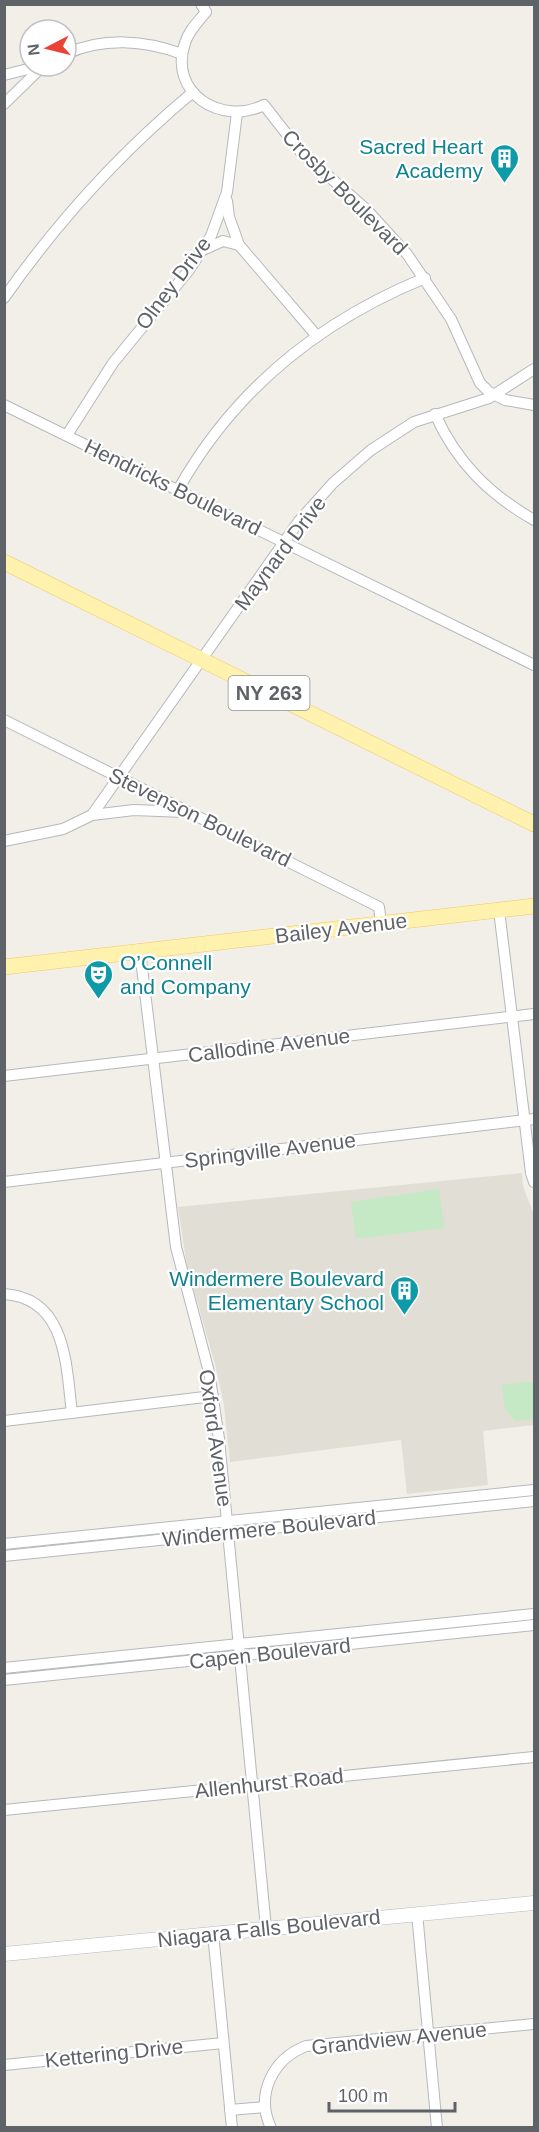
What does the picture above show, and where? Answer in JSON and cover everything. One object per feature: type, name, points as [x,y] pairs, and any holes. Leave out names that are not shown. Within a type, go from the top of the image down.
[{"type":"main road","name":"NY 263","points":[[4,562],[534,824]]},
{"type":"main road","name":"Bailey Avenue","points":[[4,967],[534,906]]},
{"type":"main road","name":"Niagara Falls Boulevard","points":[[4,1954],[534,1903]]},
{"type":"street","points":[[4,298],[79,202],[148,130],[193,92],[184,72],[183,54],[189,34],[206,12],[201,4]]},
{"type":"street","points":[[78,50],[119,42],[154,45],[183,54]]},
{"type":"street","points":[[5,75],[8,99]]},
{"type":"street","points":[[8,99],[29,78]]},
{"type":"street","name":"Crosby Boulevard","points":[[193,92],[216,110],[237,113],[264,105],[300,152],[367,210],[425,278],[451,319],[480,383],[495,395]]},
{"type":"street","name":"Olney Drive","points":[[67,435],[113,363],[202,251],[219,218],[227,192],[237,113]]},
{"type":"street","points":[[227,192],[229,217],[239,244],[316,335]]},
{"type":"street","points":[[202,251],[223,241],[239,244]]},
{"type":"street","points":[[178,490],[194,463],[230,414],[270,372],[316,335],[368,303],[425,278]]},
{"type":"street","name":"Maynard Drive","points":[[92,815],[315,501],[352,466],[392,435],[414,422],[435,414],[478,403],[495,395],[534,369]]},
{"type":"street","points":[[495,395],[515,403],[534,405]]},
{"type":"street","name":"Hendricks Boulevard","points":[[4,405],[534,665]]},
{"type":"street","points":[[435,414],[455,452],[480,482],[507,505],[534,520]]},
{"type":"street","name":"Stevenson Boulevard","points":[[4,720],[379,907],[381,923]]},
{"type":"street","name":"Maynard Drive","points":[[4,841],[63,829],[92,815],[134,810],[190,813]]},
{"type":"street","points":[[499,910],[512,1016],[530,1119],[531,1173],[534,1182]]},
{"type":"street","name":"Oxford Avenue","points":[[140,951],[164,1163],[180,1265],[213,1396],[228,1527],[266,1928]]},
{"type":"street","name":"Callodine Avenue","points":[[4,1076],[534,1014]]},
{"type":"street","name":"Springville Avenue","points":[[4,1182],[530,1119]]},
{"type":"street","points":[[4,1294],[30,1301],[55,1323],[62,1342],[72,1413]]},
{"type":"street","points":[[4,1421],[213,1396]]},
{"type":"street","name":"Windermere Boulevard","points":[[4,1556],[534,1490]]},
{"type":"street","name":"Windermere Boulevard","points":[[4,1544],[534,1501]]},
{"type":"street","name":"Capen Boulevard","points":[[4,1680],[534,1614]]},
{"type":"street","name":"Capen Boulevard","points":[[4,1668],[534,1625]]},
{"type":"street","name":"Allenhurst Road","points":[[4,1810],[534,1757]]},
{"type":"street","points":[[417,1913],[437,2127]]},
{"type":"street","points":[[213,1934],[232,2127]]},
{"type":"street","name":"Grandview Avenue","points":[[266,2107],[266,2091],[274,2070],[295,2050],[323,2043],[534,2024]]},
{"type":"street","name":"Kettering Drive","points":[[4,2065],[224,2043]]},
{"type":"street","points":[[230,2110],[266,2107],[271,2127]]},
{"type":"shaded area","points":[[522,1173],[523,1186],[534,1215],[534,1425],[483,1431],[488,1485],[407,1494],[401,1440],[230,1462],[224,1405],[215,1364],[187,1266],[178,1207]]},
{"type":"green space","points":[[439,1189],[444,1228],[356,1239],[351,1202]]},
{"type":"green space","points":[[534,1383],[534,1419],[515,1421],[505,1409],[502,1385]]},
{"type":"green space","points":[[228,1651],[39,1672],[37,1671],[38,1669]]},
{"type":"place","name":"Sacred Heart Academy","points":[[504,184]]},
{"type":"place","name":"O’Connell and Company","points":[[99,1000]]},
{"type":"place","name":"Windermere Boulevard Elementary School","points":[[405,1316]]}]
